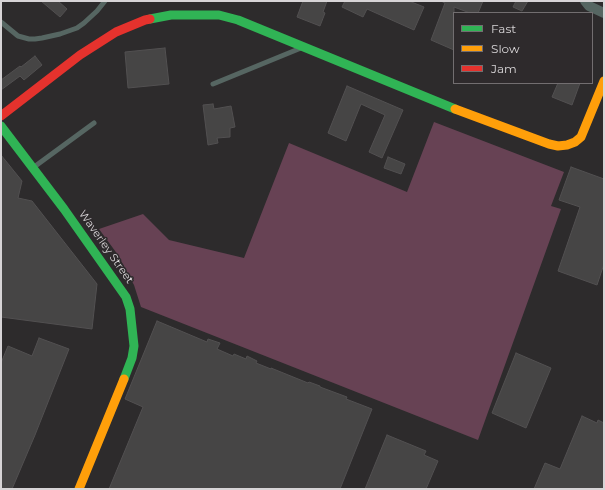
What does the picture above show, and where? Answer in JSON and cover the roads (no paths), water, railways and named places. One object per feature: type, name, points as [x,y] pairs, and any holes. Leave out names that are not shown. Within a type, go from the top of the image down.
[{"type":"street","points":[[585,1],[589,6],[604,13]]},
{"type":"street","points":[[1,116],[80,55],[116,32],[145,20],[161,16],[181,14],[219,15],[238,20],[472,116],[553,145],[567,145],[575,142],[581,137],[604,81]]},
{"type":"street","name":"Waverley Street","points":[[1,126],[64,208],[126,297],[130,309],[134,336],[132,358],[79,489]]},
{"type":"lane","points":[[1,22],[18,36],[29,39],[42,38],[77,28],[97,11],[105,1]]},
{"type":"lane","points":[[213,84],[304,47]]},
{"type":"lane","points":[[33,168],[94,123]]}]
